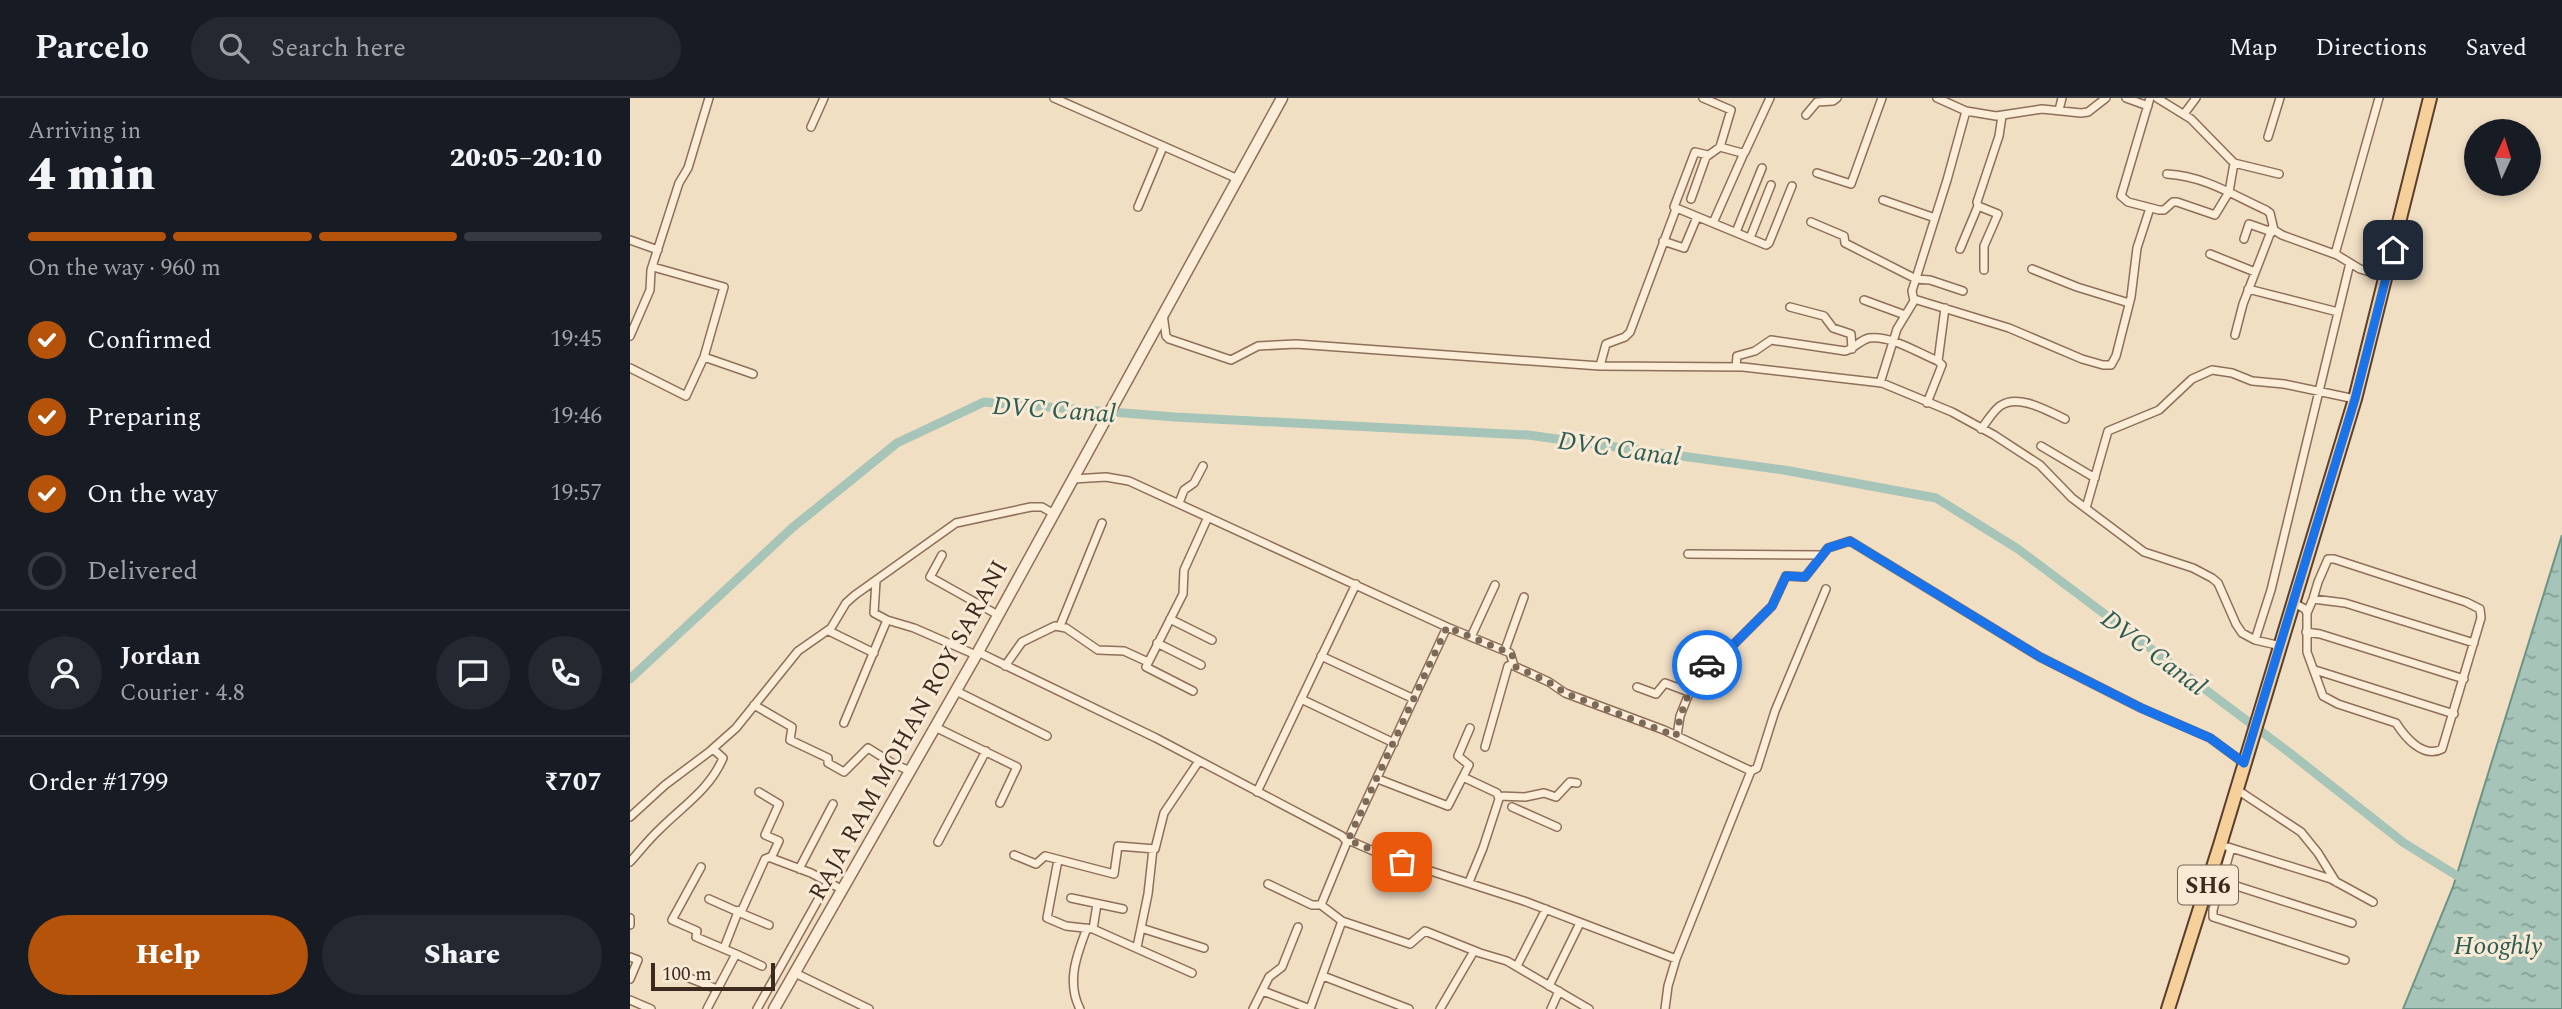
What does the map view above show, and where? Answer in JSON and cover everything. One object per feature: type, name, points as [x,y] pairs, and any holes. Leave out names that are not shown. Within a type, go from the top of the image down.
[{"type":"main road","name":"SH6","points":[[2168,1009],[2226,846],[2244,761],[2355,399],[2430,98]]},
{"type":"street","points":[[630,336],[650,290],[658,250],[679,183],[688,168],[709,98]]},
{"type":"street","points":[[811,127],[824,98]]},
{"type":"street","points":[[1054,98],[1238,179]]},
{"type":"street","name":"RAJA RAM MOHAN ROY SARANI","points":[[774,1009],[977,654],[1283,98]]},
{"type":"street","points":[[1691,199],[1708,155],[1720,147],[1731,110],[1703,98]]},
{"type":"street","points":[[1713,223],[1770,98]]},
{"type":"street","points":[[1806,115],[1817,102],[1838,98]]},
{"type":"street","points":[[1817,173],[1851,184],[1882,98]]},
{"type":"street","points":[[1937,98],[1966,111],[2002,116],[2042,109],[2088,112],[2106,98]]},
{"type":"street","points":[[2059,110],[2062,98]]},
{"type":"street","points":[[2126,98],[2149,102],[2121,196],[2123,200],[2164,210],[2177,202],[2215,215],[2229,192],[2234,163]]},
{"type":"street","points":[[2157,98],[2183,114],[2234,163],[2279,174]]},
{"type":"street","points":[[2183,114],[2196,98]]},
{"type":"street","points":[[2268,137],[2280,98]]},
{"type":"street","points":[[2335,254],[2379,98]]},
{"type":"street","points":[[1880,383],[1892,341],[1914,299],[1912,293],[1966,111]]},
{"type":"street","points":[[1960,248],[1978,206],[1979,195],[1999,136],[2002,116]]},
{"type":"street","points":[[1138,207],[1163,147]]},
{"type":"street","points":[[1720,147],[1744,153]]},
{"type":"street","points":[[1600,366],[1606,344],[1630,332],[1695,152],[1708,155]]},
{"type":"street","points":[[1735,232],[1762,168]]},
{"type":"street","points":[[2167,174],[2205,181],[2270,213],[2273,229],[2248,289],[2235,335]]},
{"type":"street","points":[[1750,238],[1771,185]]},
{"type":"street","points":[[1676,209],[1768,244],[1792,186]]},
{"type":"street","points":[[1884,200],[1935,218]]},
{"type":"street","points":[[1978,206],[1997,214],[1984,246],[1984,270]]},
{"type":"street","points":[[1914,299],[2009,328],[2055,349],[2107,366],[2116,356],[2129,303],[2137,248],[2150,208]]},
{"type":"street","points":[[1663,242],[1684,248],[1697,217]]},
{"type":"street","points":[[1811,222],[1844,236],[1845,243],[1916,279],[1930,280],[1963,291]]},
{"type":"street","points":[[2244,239],[2249,224],[2269,231],[2273,229],[2387,277]]},
{"type":"street","points":[[630,240],[658,250]]},
{"type":"street","points":[[2210,254],[2255,272]]},
{"type":"street","points":[[2255,640],[2271,590],[2293,489],[2320,391],[2350,263]]},
{"type":"street","points":[[630,368],[686,396],[704,357],[724,288],[653,267]]},
{"type":"street","points":[[2032,269],[2077,287],[2129,303]]},
{"type":"street","points":[[2248,289],[2338,312]]},
{"type":"street","points":[[1864,300],[1905,316]]},
{"type":"street","points":[[1790,307],[1826,317],[1833,328],[1851,334],[1852,349]]},
{"type":"street","points":[[1938,361],[1945,308]]},
{"type":"street","points":[[1163,313],[1169,339],[1231,360],[1258,346],[1296,344],[1600,366],[1736,367],[1880,383],[1952,412],[2040,465],[2054,481],[2086,508],[2144,552],[2193,568],[2212,578],[2218,583],[2235,624],[2242,633],[2280,650]]},
{"type":"street","points":[[1736,367],[1737,356],[1755,351],[1771,340],[1845,351],[1867,339],[1892,341],[1942,365],[1927,403]]},
{"type":"street","points":[[704,357],[753,374]]},
{"type":"street","points":[[2086,508],[2108,431],[2159,410],[2178,390],[2202,373],[2222,370],[2252,381],[2284,384],[2355,399]]},
{"type":"street","points":[[1982,429],[1997,408],[2007,403],[2028,404],[2065,419]]},
{"type":"street","points":[[2041,446],[2095,478]]},
{"type":"street","points":[[1179,503],[1184,490],[1194,483],[1203,466]]},
{"type":"street","points":[[1075,475],[1117,478],[1179,503],[1447,627],[1505,650],[1512,654],[1513,664]]},
{"type":"street","points":[[630,817],[736,728],[798,651],[829,631],[846,603],[876,581],[961,521],[1031,507],[1042,508],[1054,514]]},
{"type":"street","points":[[1193,691],[1146,668],[1183,594],[1184,570],[1208,517]]},
{"type":"street","points":[[1060,626],[1102,523]]},
{"type":"street","points":[[1676,736],[1694,681],[1707,665],[1732,646],[1772,606],[1786,576],[1805,577],[1822,555],[1835,545],[1853,542],[2040,657],[2141,708],[2210,738],[2244,761]]},
{"type":"street","points":[[1688,554],[1822,555]]},
{"type":"street","points":[[942,555],[930,577],[998,615]]},
{"type":"street","points":[[2328,559],[2475,605],[2482,613],[2465,679],[2439,752],[2427,750],[2406,739],[2396,723],[2329,700],[2320,691],[2307,652],[2307,613],[2328,559]]},
{"type":"street","points":[[876,581],[874,613],[1005,666],[1199,761],[1347,841],[1387,857],[1546,909],[1676,959]]},
{"type":"street","points":[[1257,792],[1356,584]]},
{"type":"street","points":[[1471,636],[1495,585]]},
{"type":"street","points":[[1665,1009],[1676,959],[1751,771],[1757,768],[1774,711],[1826,589]]},
{"type":"street","points":[[1505,650],[1524,597]]},
{"type":"street","points":[[2313,599],[2345,603],[2474,643]]},
{"type":"street","points":[[2294,603],[2305,608],[2307,613]]},
{"type":"street","points":[[1170,619],[1212,640]]},
{"type":"street","points":[[844,723],[887,620]]},
{"type":"street","points":[[1005,666],[1022,642],[1060,626],[1098,650],[1124,651],[1148,662]]},
{"type":"street","points":[[1321,905],[1347,841],[1447,627]]},
{"type":"street","points":[[829,631],[874,653]]},
{"type":"street","points":[[2306,632],[2465,679]]},
{"type":"street","points":[[1157,643],[1201,665]]},
{"type":"street","points":[[1321,656],[1414,699]]},
{"type":"street","points":[[1513,664],[1565,693],[1676,736],[1751,771]]},
{"type":"street","points":[[1485,747],[1508,666],[1513,664]]},
{"type":"street","points":[[2315,670],[2454,714]]},
{"type":"street","points":[[1637,687],[1656,694],[1664,683],[1689,692]]},
{"type":"street","points":[[956,691],[1047,736]]},
{"type":"street","points":[[1301,699],[1394,743]]},
{"type":"street","points":[[754,705],[792,727],[790,740],[828,758],[828,763],[844,772],[868,748],[910,771]]},
{"type":"street","points":[[935,727],[1017,767],[1000,803]]},
{"type":"street","points":[[1378,779],[1447,807],[1469,763],[1458,756],[1470,728]]},
{"type":"street","points":[[630,862],[717,771],[723,758],[713,749]]},
{"type":"street","points":[[938,842],[986,751]]},
{"type":"street","points":[[1137,947],[1150,881],[1153,849],[1156,848],[1164,813],[1199,761]]},
{"type":"street","points":[[1463,777],[1499,796],[1525,797],[1544,793],[1556,797],[1570,782],[1577,783]]},
{"type":"street","points":[[2236,789],[2301,832],[2336,882]]},
{"type":"street","points":[[724,948],[737,911],[744,908],[765,859],[770,857],[779,841],[765,835],[779,804],[759,792]]},
{"type":"street","points":[[1469,882],[1499,796]]},
{"type":"street","points":[[799,869],[832,804]]},
{"type":"street","points":[[1512,807],[1557,827]]},
{"type":"street","points":[[1014,855],[1036,864],[1043,856],[1112,874],[1115,873],[1118,846],[1153,849]]},
{"type":"street","points":[[2345,960],[2216,920],[2213,910],[2226,846],[2336,882],[2373,902]]},
{"type":"street","points":[[770,857],[843,890]]},
{"type":"street","points":[[1058,860],[1046,918],[1066,926],[1090,928],[1192,973]]},
{"type":"street","points":[[701,867],[672,920],[697,931],[696,937],[762,966]]},
{"type":"street","points":[[2221,881],[2353,923]]},
{"type":"street","points":[[757,1009],[828,882]]},
{"type":"street","points":[[1268,884],[1312,905],[1321,905],[1342,921],[1410,944],[1425,931],[1517,966],[1589,1009]]},
{"type":"street","points":[[1071,898],[1123,909]]},
{"type":"street","points":[[709,899],[769,925]]},
{"type":"street","points":[[1080,1009],[1074,994],[1074,964],[1097,904]]},
{"type":"street","points":[[1517,966],[1546,909]]},
{"type":"street","points":[[630,918],[630,925]]},
{"type":"street","points":[[1263,991],[1310,1009],[1342,921]]},
{"type":"street","points":[[1549,986],[1580,923]]},
{"type":"street","points":[[1141,928],[1204,948]]},
{"type":"street","points":[[1254,1009],[1271,974],[1282,967],[1298,928]]},
{"type":"street","points":[[1440,1009],[1474,951]]},
{"type":"street","points":[[707,1009],[736,954]]},
{"type":"street","points":[[630,957],[638,960],[630,979]]},
{"type":"street","points":[[674,972],[717,989]]},
{"type":"street","points":[[795,973],[869,1009]]},
{"type":"street","points":[[1323,976],[1404,1008]]},
{"type":"street","points":[[1551,1009],[1559,991]]},
{"type":"street","points":[[630,1000],[651,1009]]},
{"type":"water","name":"Hooghly","points":[[2562,535],[2562,1009],[2403,1009],[2453,887]]},
{"type":"waterway","name":"DVC Canal","points":[[630,679],[792,528],[897,443],[984,402],[1175,417],[1528,435],[1784,470],[1936,498],[2018,549],[2286,750],[2404,843],[2464,880]]},
{"type":"way so far","points":[[1402,862],[1348,840],[1447,627],[1512,654],[1514,666],[1549,682],[1565,693],[1676,736],[1691,686],[1707,665]]},
{"type":"route","points":[[1707,665],[1732,646],[1772,606],[1786,576],[1807,576],[1828,548],[1850,541],[2040,657],[2141,708],[2210,738],[2244,763],[2310,554],[2355,399],[2393,250]]}]
